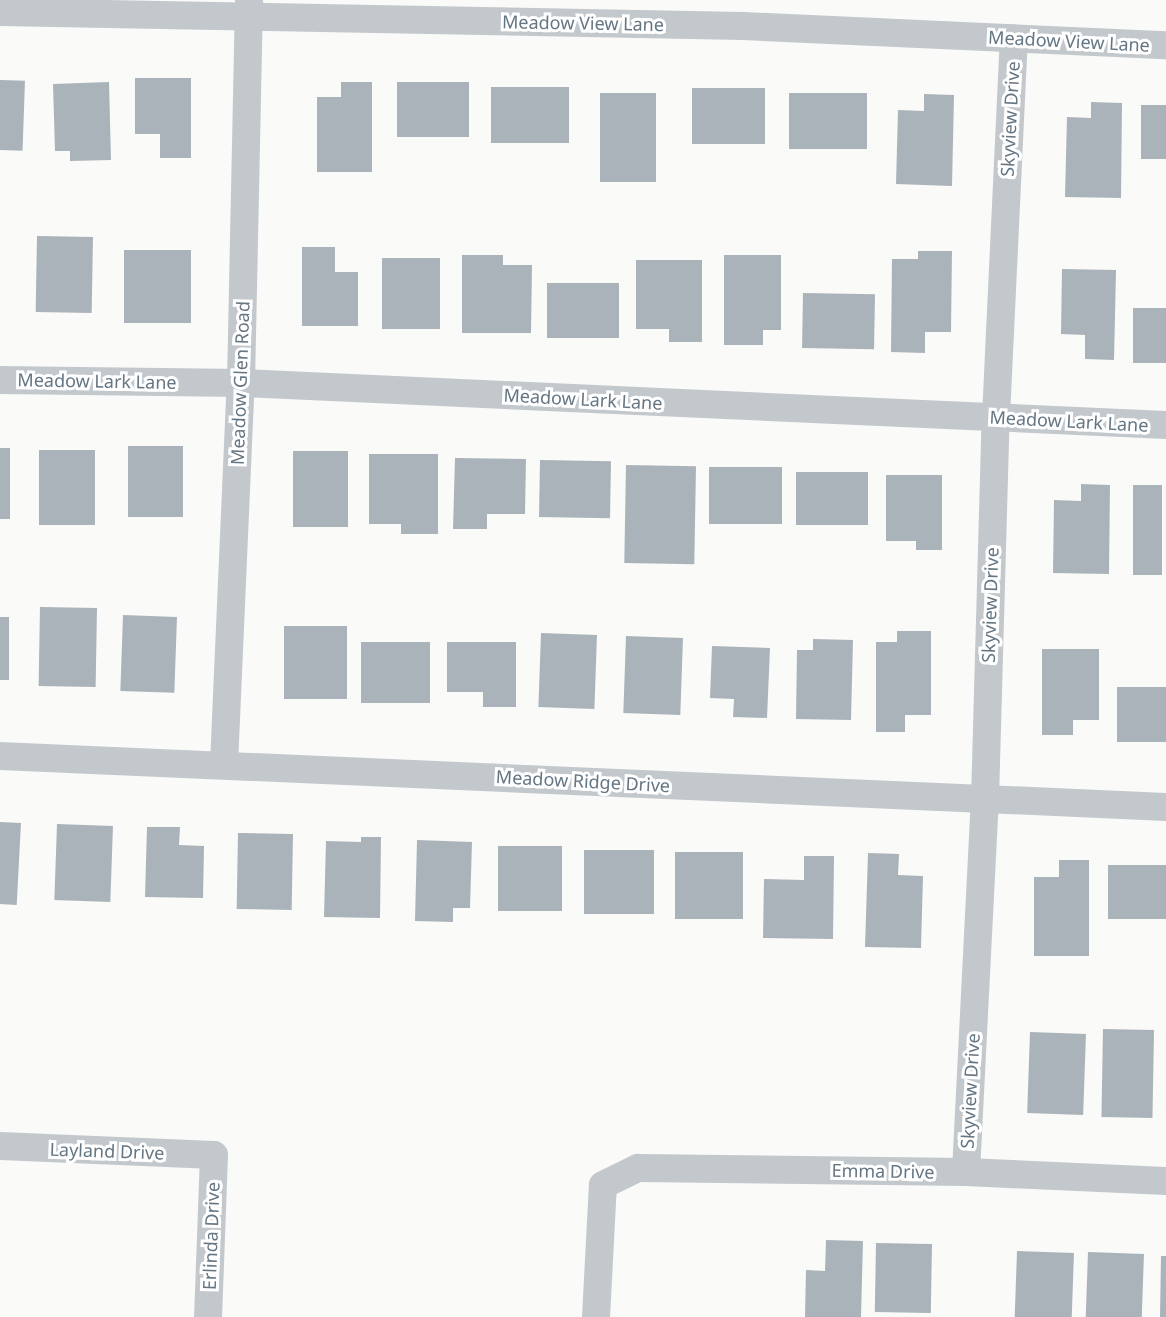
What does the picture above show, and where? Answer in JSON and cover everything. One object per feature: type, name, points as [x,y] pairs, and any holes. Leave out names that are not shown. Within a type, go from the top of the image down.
[{"type":"street","name":"Meadow View Lane","points":[[0,12],[249,8],[743,26],[1166,45]]},
{"type":"street","name":"Meadow Glen Road","points":[[224,765],[241,383],[249,8]]},
{"type":"street","name":"Skyview Drive","points":[[966,1172],[985,799],[996,417],[1014,38]]},
{"type":"street","name":"Meadow Lark Lane","points":[[0,380],[241,383],[1166,425]]},
{"type":"street","name":"Meadow Ridge Drive","points":[[0,756],[1166,807]]},
{"type":"street","name":"Layland Drive","points":[[0,1146],[214,1155]]},
{"type":"street","name":"Erlinda Drive","points":[[208,1317],[214,1155]]},
{"type":"street","name":"Emma Drive","points":[[596,1317],[603,1185],[638,1168],[966,1172],[1166,1181]]},
{"type":"building","points":[[135,78],[191,78],[191,158],[160,158],[160,134],[135,134]]},
{"type":"building","points":[[0,80],[25,81],[23,151],[0,150]]},
{"type":"building","points":[[109,82],[111,160],[70,161],[70,151],[55,151],[53,84]]},
{"type":"building","points":[[341,82],[372,82],[372,172],[317,172],[317,97],[341,97]]},
{"type":"building","points":[[397,82],[469,82],[469,137],[397,137]]},
{"type":"building","points":[[491,87],[569,87],[569,143],[491,143]]},
{"type":"building","points":[[692,88],[765,88],[765,144],[692,144]]},
{"type":"building","points":[[600,93],[656,93],[656,182],[600,182]]},
{"type":"building","points":[[789,93],[867,93],[867,149],[789,149]]},
{"type":"building","points":[[924,94],[954,95],[952,186],[896,184],[898,110],[924,111]]},
{"type":"building","points":[[1091,102],[1122,103],[1121,198],[1065,197],[1067,117],[1091,118]]},
{"type":"building","points":[[1141,105],[1166,105],[1166,159],[1141,159]]},
{"type":"building","points":[[37,236],[93,237],[92,313],[36,312]]},
{"type":"building","points":[[302,247],[335,247],[335,272],[358,272],[358,326],[302,326]]},
{"type":"building","points":[[124,250],[191,250],[191,323],[124,323]]},
{"type":"building","points":[[918,251],[952,251],[951,332],[925,332],[925,353],[891,352],[892,259],[918,259]]},
{"type":"building","points":[[462,255],[503,255],[503,265],[532,265],[531,333],[462,333]]},
{"type":"building","points":[[724,255],[781,255],[781,330],[763,330],[763,345],[724,345]]},
{"type":"building","points":[[382,258],[440,258],[440,329],[382,329]]},
{"type":"building","points":[[636,260],[702,260],[702,342],[669,342],[669,329],[636,329]]},
{"type":"building","points":[[1062,269],[1116,270],[1114,360],[1085,359],[1085,335],[1061,334]]},
{"type":"building","points":[[547,283],[619,283],[619,338],[547,338]]},
{"type":"building","points":[[803,293],[875,294],[874,349],[802,348]]},
{"type":"building","points":[[1133,308],[1166,308],[1166,363],[1133,363]]},
{"type":"building","points":[[128,446],[183,446],[183,517],[128,517]]},
{"type":"building","points":[[0,448],[10,448],[10,519],[0,519]]},
{"type":"building","points":[[39,450],[95,450],[95,525],[39,525]]},
{"type":"building","points":[[293,451],[348,451],[348,527],[293,527]]},
{"type":"building","points":[[369,454],[438,454],[438,534],[401,534],[401,524],[369,524]]},
{"type":"building","points":[[455,458],[526,459],[525,514],[487,514],[487,529],[453,529]]},
{"type":"building","points":[[540,460],[611,461],[610,518],[539,517]]},
{"type":"building","points":[[626,465],[696,466],[694,564],[624,563]]},
{"type":"building","points":[[709,467],[782,467],[782,524],[709,524]]},
{"type":"building","points":[[796,472],[868,472],[868,525],[796,525]]},
{"type":"building","points":[[886,475],[942,475],[942,550],[916,550],[916,541],[886,541]]},
{"type":"building","points":[[1081,484],[1110,485],[1109,574],[1053,573],[1054,500],[1081,501]]},
{"type":"building","points":[[1133,485],[1162,485],[1162,575],[1133,575]]},
{"type":"building","points":[[40,607],[97,608],[96,687],[39,686]]},
{"type":"building","points":[[123,615],[177,617],[174,693],[120,691]]},
{"type":"building","points":[[0,617],[9,617],[9,680],[0,680]]},
{"type":"building","points":[[284,626],[347,626],[347,699],[284,699]]},
{"type":"building","points":[[897,631],[931,631],[931,715],[905,715],[905,732],[876,732],[876,642],[897,642]]},
{"type":"building","points":[[541,633],[597,635],[594,709],[538,707]]},
{"type":"building","points":[[626,636],[683,638],[680,715],[623,713]]},
{"type":"building","points":[[813,639],[853,640],[851,720],[796,719],[797,650],[813,650]]},
{"type":"building","points":[[361,642],[430,642],[430,703],[361,703]]},
{"type":"building","points":[[447,642],[516,642],[516,707],[483,707],[483,692],[447,692]]},
{"type":"building","points":[[712,646],[770,648],[767,718],[733,717],[734,699],[710,698]]},
{"type":"building","points":[[1042,649],[1099,649],[1099,720],[1073,720],[1073,735],[1042,735]]},
{"type":"building","points":[[1117,687],[1166,687],[1166,742],[1117,742]]},
{"type":"building","points":[[0,822],[21,823],[17,905],[0,904]]},
{"type":"building","points":[[57,824],[113,826],[110,902],[54,900]]},
{"type":"building","points":[[147,827],[180,827],[179,845],[204,846],[203,898],[145,897]]},
{"type":"building","points":[[238,833],[293,834],[292,910],[237,909]]},
{"type":"building","points":[[361,837],[381,837],[380,918],[324,917],[326,841],[361,842]]},
{"type":"building","points":[[417,840],[472,842],[470,908],[453,908],[453,922],[415,921]]},
{"type":"building","points":[[498,846],[562,846],[562,911],[498,911]]},
{"type":"building","points":[[584,850],[654,850],[654,914],[584,914]]},
{"type":"building","points":[[675,852],[743,852],[743,919],[675,919]]},
{"type":"building","points":[[868,853],[899,854],[898,875],[923,876],[921,948],[865,947]]},
{"type":"building","points":[[804,856],[834,856],[833,939],[763,938],[764,879],[804,880]]},
{"type":"building","points":[[1059,860],[1089,860],[1089,956],[1034,956],[1034,877],[1059,877]]},
{"type":"building","points":[[1108,865],[1166,865],[1166,919],[1108,919]]},
{"type":"building","points":[[1103,1029],[1154,1030],[1152,1118],[1101,1117]]},
{"type":"building","points":[[1030,1032],[1086,1034],[1083,1115],[1027,1113]]},
{"type":"building","points":[[826,1240],[863,1241],[861,1317],[805,1317],[806,1270],[825,1271]]},
{"type":"building","points":[[876,1243],[932,1244],[931,1313],[875,1312]]},
{"type":"building","points":[[1017,1251],[1074,1253],[1072,1317],[1015,1317]]},
{"type":"building","points":[[1088,1252],[1144,1254],[1142,1317],[1086,1317]]},
{"type":"building","points":[[1161,1256],[1166,1256],[1166,1317],[1160,1317]]}]
